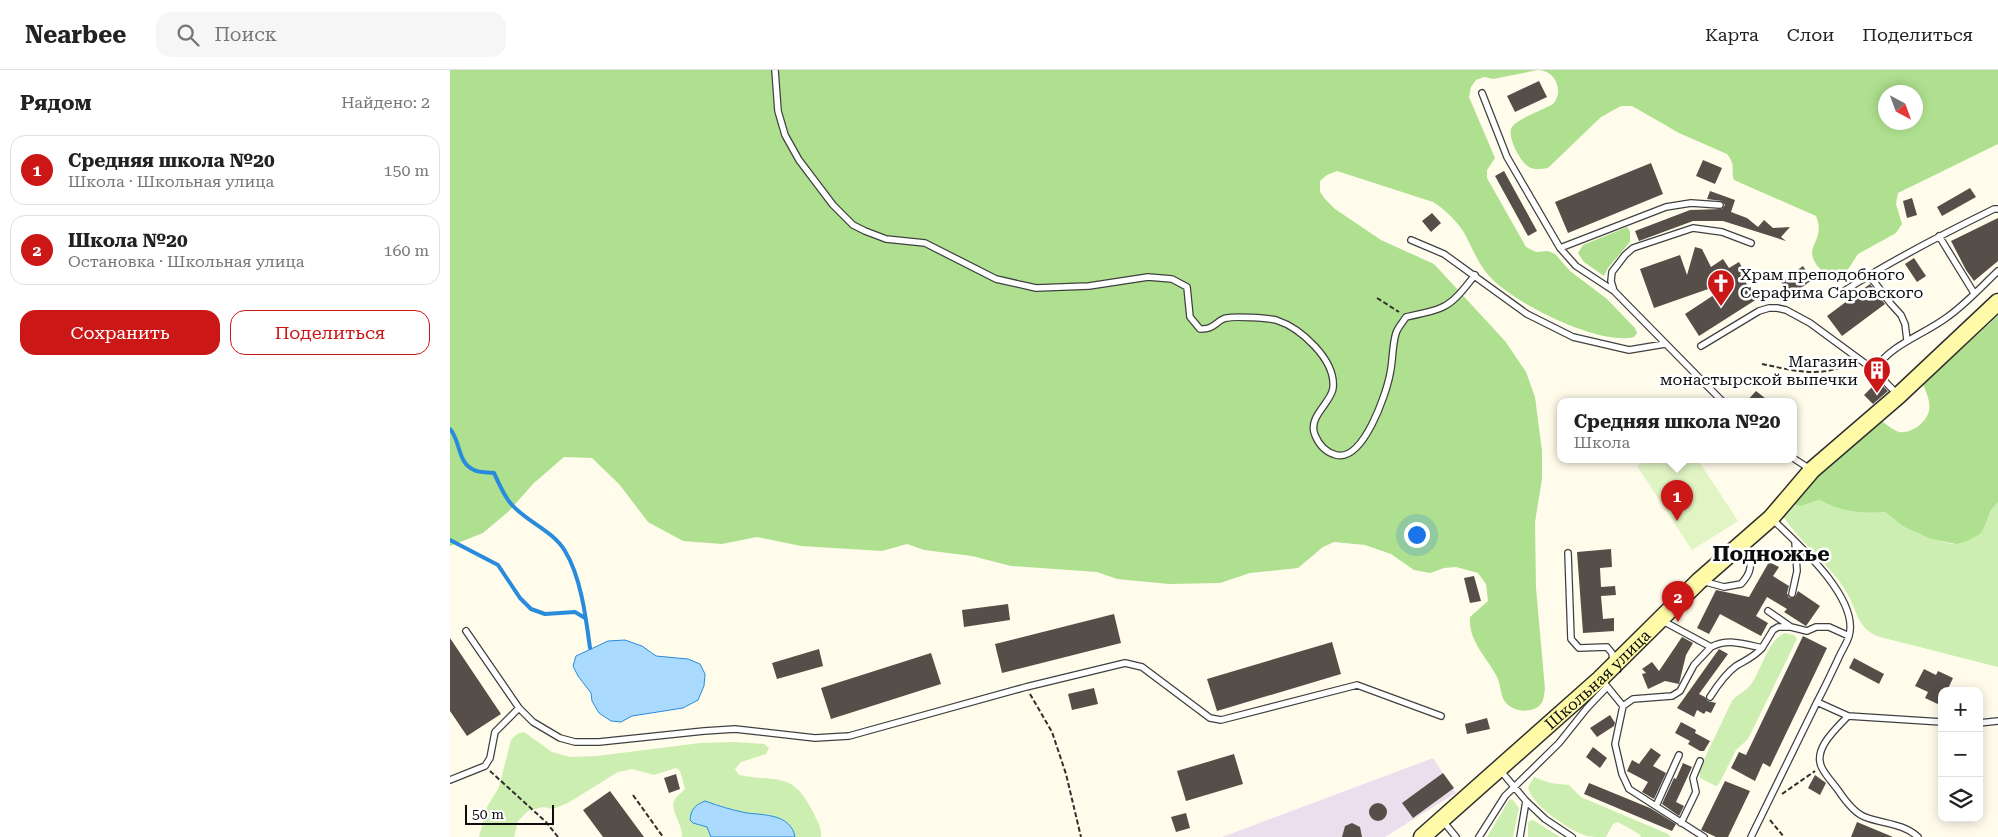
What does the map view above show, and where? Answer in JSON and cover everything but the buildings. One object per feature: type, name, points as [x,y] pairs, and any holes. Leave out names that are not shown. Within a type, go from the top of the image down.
[{"type":"main road","name":"Школьная улица","points":[[1423,837],[1604,683],[1614,665],[1700,581],[1772,518],[1812,470],[1898,396],[1998,302]]},
{"type":"lane","points":[[775,70],[778,111],[784,135],[799,160],[832,204],[853,225],[886,240],[925,243],[996,279],[1036,288],[1089,286],[1148,277],[1172,279],[1187,287],[1190,318],[1200,329],[1212,327],[1225,318],[1275,320],[1298,331],[1321,353],[1331,368],[1333,390],[1318,414],[1313,431],[1320,446],[1331,454],[1341,456],[1352,453],[1369,430],[1390,375],[1396,332],[1406,317],[1438,310],[1454,302],[1475,275]]},
{"type":"lane","points":[[1482,92],[1507,157],[1560,248],[1576,266],[1614,291],[1719,398]]},
{"type":"lane","points":[[1560,248],[1666,207],[1691,203],[1720,205]]},
{"type":"lane","points":[[1844,291],[1869,274],[1939,236],[1994,209],[1998,209]]},
{"type":"lane","points":[[1614,291],[1611,281],[1612,272],[1633,248],[1693,228],[1722,232],[1751,243]]},
{"type":"lane","points":[[1939,236],[1974,293]]},
{"type":"lane","points":[[1411,240],[1444,254],[1527,314],[1573,336],[1629,350],[1665,344]]},
{"type":"lane","points":[[1874,370],[1880,362],[1907,340],[1945,318],[1998,271]]},
{"type":"lane","points":[[1869,274],[1901,315],[1906,324],[1907,340]]},
{"type":"lane","points":[[1701,346],[1759,311],[1769,308],[1786,310],[1810,323],[1874,370],[1898,396]]},
{"type":"lane","points":[[1797,461],[1812,470]]},
{"type":"lane","points":[[1751,837],[1849,636],[1850,620],[1839,594],[1830,581],[1772,518]]},
{"type":"lane","points":[[1700,581],[1724,587],[1741,584],[1748,577],[1751,570],[1745,542]]},
{"type":"lane","points":[[1792,594],[1797,572],[1795,542]]},
{"type":"lane","points":[[1568,553],[1571,639],[1579,648],[1607,648],[1612,654],[1614,665]]},
{"type":"lane","points":[[1768,611],[1791,626],[1807,631],[1816,627],[1829,627],[1849,636]]},
{"type":"lane","points":[[1660,619],[1711,647]]},
{"type":"lane","points":[[1710,697],[1735,666],[1751,658],[1762,648],[1773,630],[1778,627],[1791,626]]},
{"type":"lane","points":[[466,631],[519,708],[533,722],[560,738],[576,742],[735,729],[815,738],[850,736],[1026,687],[1125,663],[1142,667],[1210,718],[1221,720],[1357,685],[1441,716]]},
{"type":"lane","points":[[1704,837],[1630,789],[1622,774],[1615,744],[1623,706],[1633,699],[1672,696],[1680,691],[1694,665],[1711,647],[1725,642],[1734,642],[1762,648]]},
{"type":"lane","points":[[1479,837],[1505,796],[1559,743],[1604,683],[1623,706]]},
{"type":"lane","points":[[1818,702],[1848,716],[1938,722]]},
{"type":"lane","points":[[450,780],[485,766],[490,758],[495,732],[519,708]]},
{"type":"lane","points":[[1848,716],[1825,744],[1820,759],[1821,767],[1841,794],[1862,816],[1894,824],[1912,832],[1918,837]]},
{"type":"lane","points":[[1983,723],[1998,721]]},
{"type":"lane","points":[[1656,806],[1679,755]]},
{"type":"lane","points":[[1681,823],[1696,792],[1693,778],[1700,761]]},
{"type":"lane","points":[[1500,770],[1526,801],[1545,818],[1572,837]]},
{"type":"lane","points":[[1520,837],[1526,801]]},
{"type":"lane","points":[[1442,820],[1456,837]]},
{"type":"path","points":[[1378,298],[1406,317]]},
{"type":"path","points":[[1762,364],[1798,372],[1823,372],[1847,365],[1858,358]]},
{"type":"path","points":[[1026,687],[1052,732],[1066,774],[1081,837]]},
{"type":"path","points":[[485,766],[546,822],[558,837]]},
{"type":"path","points":[[1767,806],[1821,767]]},
{"type":"path","points":[[633,795],[663,837]]},
{"type":"path","points":[[1762,815],[1771,821],[1784,837]]},
{"type":"shaded area","points":[[1433,758],[1456,793],[1385,837],[1222,837]]},
{"type":"green space","points":[[450,70],[1538,70],[1493,79],[1484,77],[1476,80],[1471,87],[1469,97],[1495,158],[1487,170],[1487,178],[1526,247],[1536,252],[1548,251],[1555,254],[1570,271],[1607,299],[1635,328],[1637,333],[1634,337],[1618,338],[1579,329],[1518,299],[1490,277],[1460,227],[1433,202],[1337,171],[1327,175],[1320,181],[1320,192],[1335,209],[1381,240],[1434,264],[1505,341],[1526,372],[1535,397],[1542,451],[1542,479],[1535,522],[1536,588],[1545,689],[1541,704],[1533,709],[1523,711],[1509,706],[1504,700],[1497,677],[1475,641],[1470,626],[1470,617],[1488,601],[1486,584],[1478,573],[1456,567],[1444,568],[1430,573],[1414,570],[1391,554],[1365,545],[1334,542],[1323,547],[1298,568],[1250,573],[1220,583],[1169,584],[1117,579],[1097,572],[1011,566],[972,556],[924,550],[907,544],[882,551],[801,546],[757,537],[722,544],[683,541],[648,522],[619,484],[592,458],[564,457],[534,483],[508,512],[483,533],[450,546]]},
{"type":"green space","points":[[1540,70],[1998,70],[1998,144],[1898,193],[1896,204],[1902,224],[1896,233],[1858,254],[1841,280],[1833,281],[1820,269],[1812,253],[1819,226],[1816,216],[1734,180],[1733,165],[1727,154],[1679,133],[1632,106],[1621,106],[1601,117],[1548,168],[1535,169],[1529,167],[1522,160],[1512,142],[1511,131],[1512,127],[1520,120],[1553,104],[1558,94],[1558,88],[1557,83],[1550,74]]},
{"type":"green space","points":[[1627,227],[1630,231],[1630,242],[1608,268],[1604,276],[1584,262],[1578,253],[1583,245]]},
{"type":"green space","points":[[1998,316],[1998,502],[1991,510],[1980,534],[1965,542],[1956,544],[1931,539],[1904,527],[1885,512],[1867,513],[1851,511],[1819,500],[1801,506],[1795,505],[1793,500],[1801,489],[1882,421],[1892,429],[1904,432],[1917,427],[1925,420],[1929,411],[1929,404],[1923,384]]},
{"type":"green space","points":[[1642,463],[1700,463],[1738,521],[1692,550],[1637,466]]},
{"type":"green space","points":[[1793,500],[1801,506],[1819,500],[1851,511],[1867,513],[1885,512],[1904,527],[1931,539],[1952,544],[1965,542],[1984,528],[1991,510],[1998,502],[1998,667],[1872,634],[1862,625],[1851,600],[1840,583],[1798,536],[1783,516]]},
{"type":"green space","points":[[1785,633],[1794,635],[1797,639],[1748,739],[1736,750],[1719,784],[1716,786],[1700,778],[1699,770],[1732,701],[1750,686],[1770,648],[1779,636]]},
{"type":"green space","points":[[524,732],[552,752],[570,757],[597,756],[700,743],[735,742],[764,744],[769,748],[766,754],[741,762],[735,769],[739,775],[782,781],[798,790],[818,821],[821,837],[795,837],[794,833],[771,815],[746,813],[705,801],[698,825],[707,827],[711,837],[682,837],[673,805],[676,798],[685,789],[680,771],[676,768],[654,775],[632,769],[618,772],[568,803],[553,809],[543,807],[528,811],[518,821],[514,837],[479,837],[487,807],[499,787],[511,740],[517,734]]},
{"type":"green space","points":[[1534,777],[1550,783],[1569,785],[1581,797],[1668,834],[1670,837],[1641,837],[1618,822],[1613,824],[1606,837],[1587,836],[1580,833],[1552,816],[1536,802],[1528,787]]},
{"type":"green space","points":[[1512,799],[1519,808],[1513,837],[1487,837],[1509,800]]},
{"type":"green space","points":[[1533,820],[1560,837],[1528,837],[1528,824],[1529,821]]},
{"type":"water","points":[[625,640],[642,646],[656,656],[688,659],[700,664],[705,674],[704,686],[698,700],[683,708],[632,716],[621,722],[611,721],[599,713],[592,701],[591,693],[573,666],[576,656],[608,641]]},
{"type":"water","points":[[705,801],[741,812],[776,817],[788,824],[795,837],[711,837],[707,827],[693,823],[690,820],[694,808]]},
{"type":"waterway","points":[[450,429],[456,439],[462,457],[469,467],[478,472],[494,473],[513,506],[554,538],[565,551],[571,561],[579,585],[590,648]]},
{"type":"waterway","points":[[450,540],[498,565],[520,598],[531,609],[545,614],[575,612],[585,618]]},
{"type":"place","name":"Храм преподобного Серафима Саровского","points":[[1721,307]]},
{"type":"place","name":"Магазин монастырской выпечки","points":[[1877,394]]},
{"type":"place","name":"Средняя школа №20","points":[[1677,521]]},
{"type":"place","name":"Школа №20","points":[[1678,622]]},
{"type":"district","name":"Подножье","points":[[1771,554]]}]
